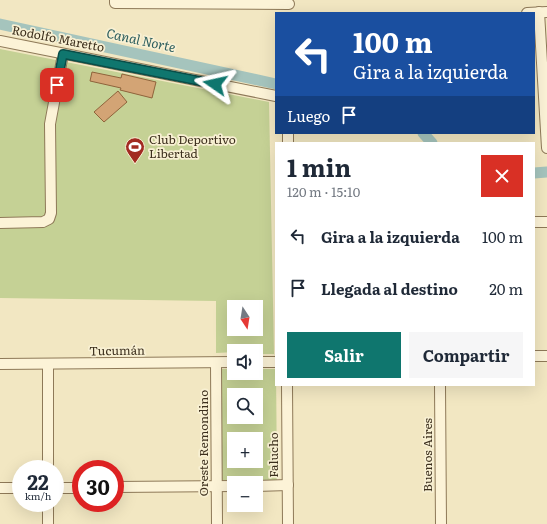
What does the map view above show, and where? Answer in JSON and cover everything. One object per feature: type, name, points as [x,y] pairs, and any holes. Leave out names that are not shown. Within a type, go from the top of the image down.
[{"type":"street","points":[[115,1],[289,6]]},
{"type":"street","points":[[543,12],[547,148]]},
{"type":"street","name":"Rodolfo Maretto","points":[[0,41],[275,96]]},
{"type":"street","points":[[0,223],[43,222],[49,218],[51,213],[50,124],[63,54]]},
{"type":"street","points":[[535,222],[547,222]]},
{"type":"street","points":[[535,356],[547,356]]},
{"type":"street","name":"Tucumán","points":[[0,364],[227,362]]},
{"type":"street","points":[[263,362],[275,362]]},
{"type":"street","name":"Oreste Remondino","points":[[216,363],[217,524]]},
{"type":"street","points":[[48,364],[48,460]]},
{"type":"street","name":"Falucho","points":[[287,386],[288,524]]},
{"type":"street","name":"Buenos Aires","points":[[440,386],[441,524]]},
{"type":"street","points":[[263,486],[288,485]]},
{"type":"street","points":[[124,487],[227,486]]},
{"type":"street","points":[[0,488],[12,488]]},
{"type":"street","points":[[48,512],[48,524]]},
{"type":"green space","name":"Club Deportivo Libertad","points":[[0,49],[269,102],[274,354],[263,354],[263,344],[227,344],[227,352],[216,353],[216,301],[0,298]]},
{"type":"green space","points":[[222,369],[227,369],[227,380],[263,380],[263,369],[275,369],[277,480],[263,480],[263,476],[227,476],[227,480],[222,480]]},
{"type":"building","points":[[92,72],[121,78],[122,74],[156,82],[152,98],[120,90],[121,88],[90,81]]},
{"type":"building","points":[[118,91],[127,102],[104,122],[94,112]]},
{"type":"waterway","name":"Canal Norte","points":[[0,24],[275,84]]},
{"type":"waterway","name":"Canal Norte","points":[[424,134],[431,142]]},
{"type":"waterway","name":"Canal Norte","points":[[535,173],[547,172]]},
{"type":"place","name":"Club Deportivo Libertad","points":[[135,164]]},
{"type":"route","points":[[57,85],[63,54],[215,84]]}]
